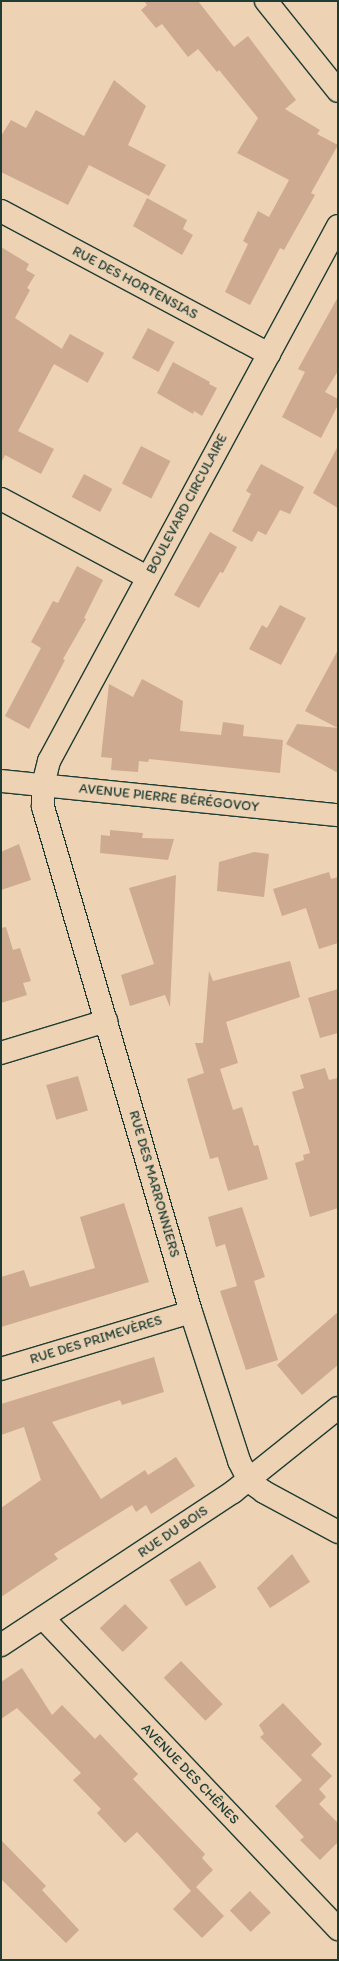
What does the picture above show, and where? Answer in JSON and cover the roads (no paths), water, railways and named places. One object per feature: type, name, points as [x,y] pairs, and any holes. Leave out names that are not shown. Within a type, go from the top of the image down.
[{"type":"street","points":[[266,1],[338,91]]},
{"type":"street","name":"RUE DES HORTENSIAS","points":[[1,212],[269,354]]},
{"type":"street","name":"BOULEVARD CIRCULAIRE","points":[[43,785],[49,761],[338,226]]},
{"type":"street","points":[[1,499],[147,578]]},
{"type":"street","name":"AVENUE PIERRE BÉRÉGOVOY","points":[[1,781],[338,815]]},
{"type":"street","name":"RUE DES MARRONNIERS","points":[[43,785],[43,807],[191,1312],[240,1461],[249,1480],[264,1492],[338,1532]]},
{"type":"street","points":[[1,1053],[106,1021]]},
{"type":"street","name":"RUE DES PRIMEVÈRES","points":[[1,1370],[191,1312]]},
{"type":"street","name":"RUE DU BOIS","points":[[1,1646],[249,1480],[338,1408]]},
{"type":"street","name":"AVENUE DES CHÊNES","points":[[43,1618],[338,1929]]}]
